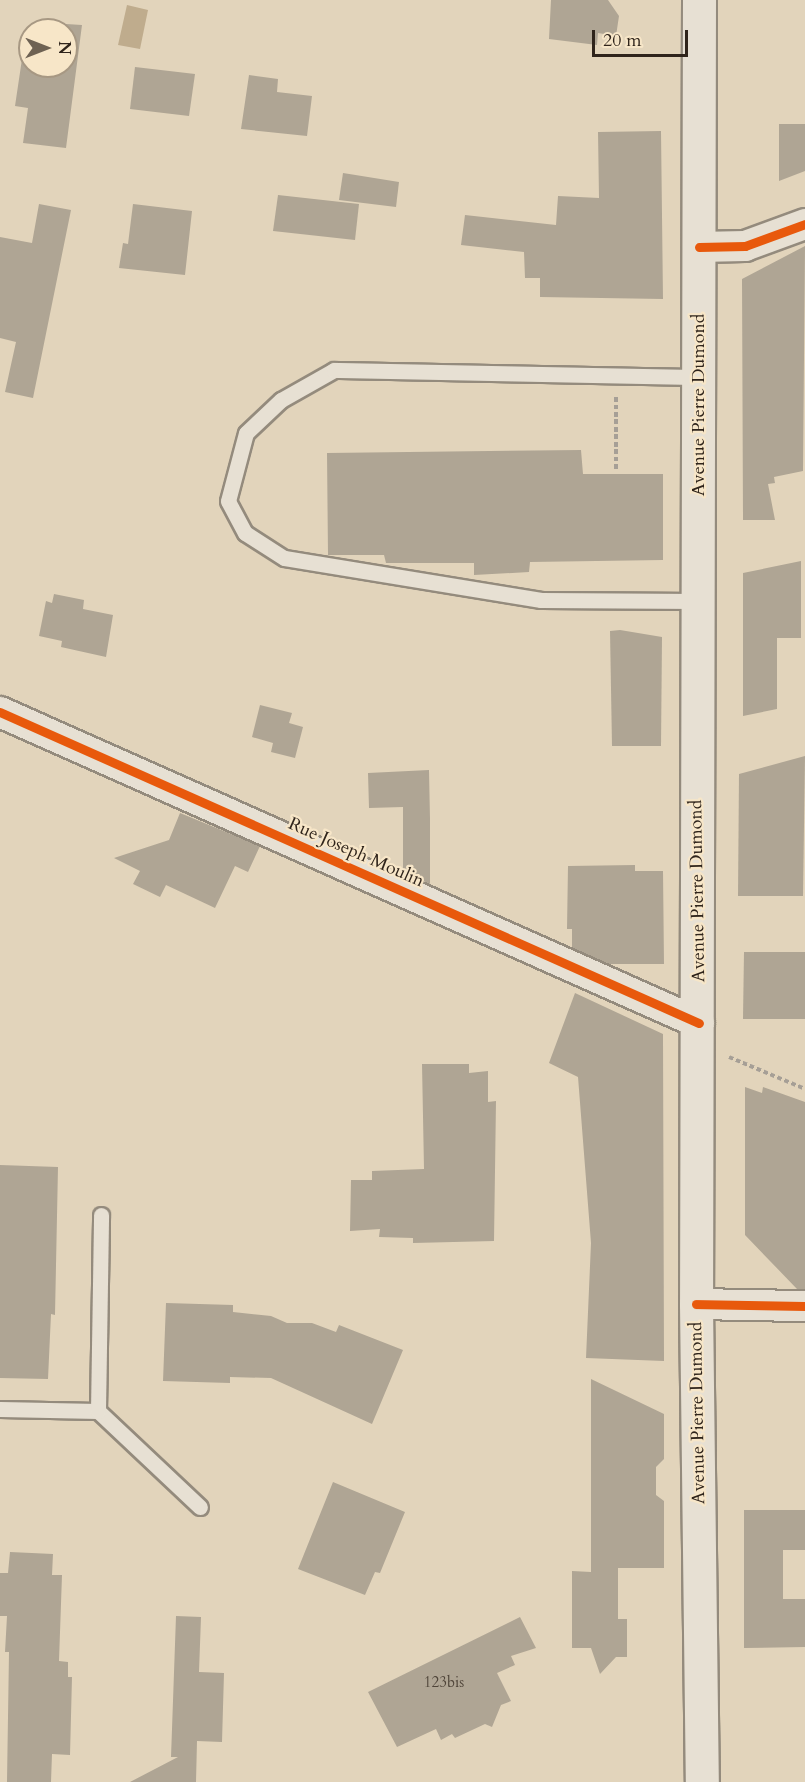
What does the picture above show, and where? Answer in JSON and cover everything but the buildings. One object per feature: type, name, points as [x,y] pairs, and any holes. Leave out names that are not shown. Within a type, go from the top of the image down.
[{"type":"main road","name":"Avenue Pierre Dumond","points":[[699,0],[699,1036],[696,1304],[702,1782]]},
{"type":"street","points":[[699,247],[745,246],[805,224]]},
{"type":"street","name":"Rue Joseph Moulin","points":[[0,712],[699,1036]]},
{"type":"street","points":[[696,1304],[805,1306]]},
{"type":"lane","points":[[698,601],[541,600],[284,558],[245,533],[228,501],[246,433],[281,400],[334,370],[699,378]]},
{"type":"lane","points":[[98,1411],[101,1215]]},
{"type":"lane","points":[[0,1409],[98,1411],[200,1507]]},
{"type":"path","points":[[616,391],[616,469]]},
{"type":"path","points":[[699,1036],[731,1058],[805,1089]]},
{"type":"shaded area","points":[[127,5],[148,10],[140,49],[118,45]]},
{"type":"cycle path","points":[[699,247],[745,246],[805,224]]},
{"type":"cycle path","points":[[0,712],[699,1023]]},
{"type":"cycle path","points":[[696,1304],[805,1306]]}]
